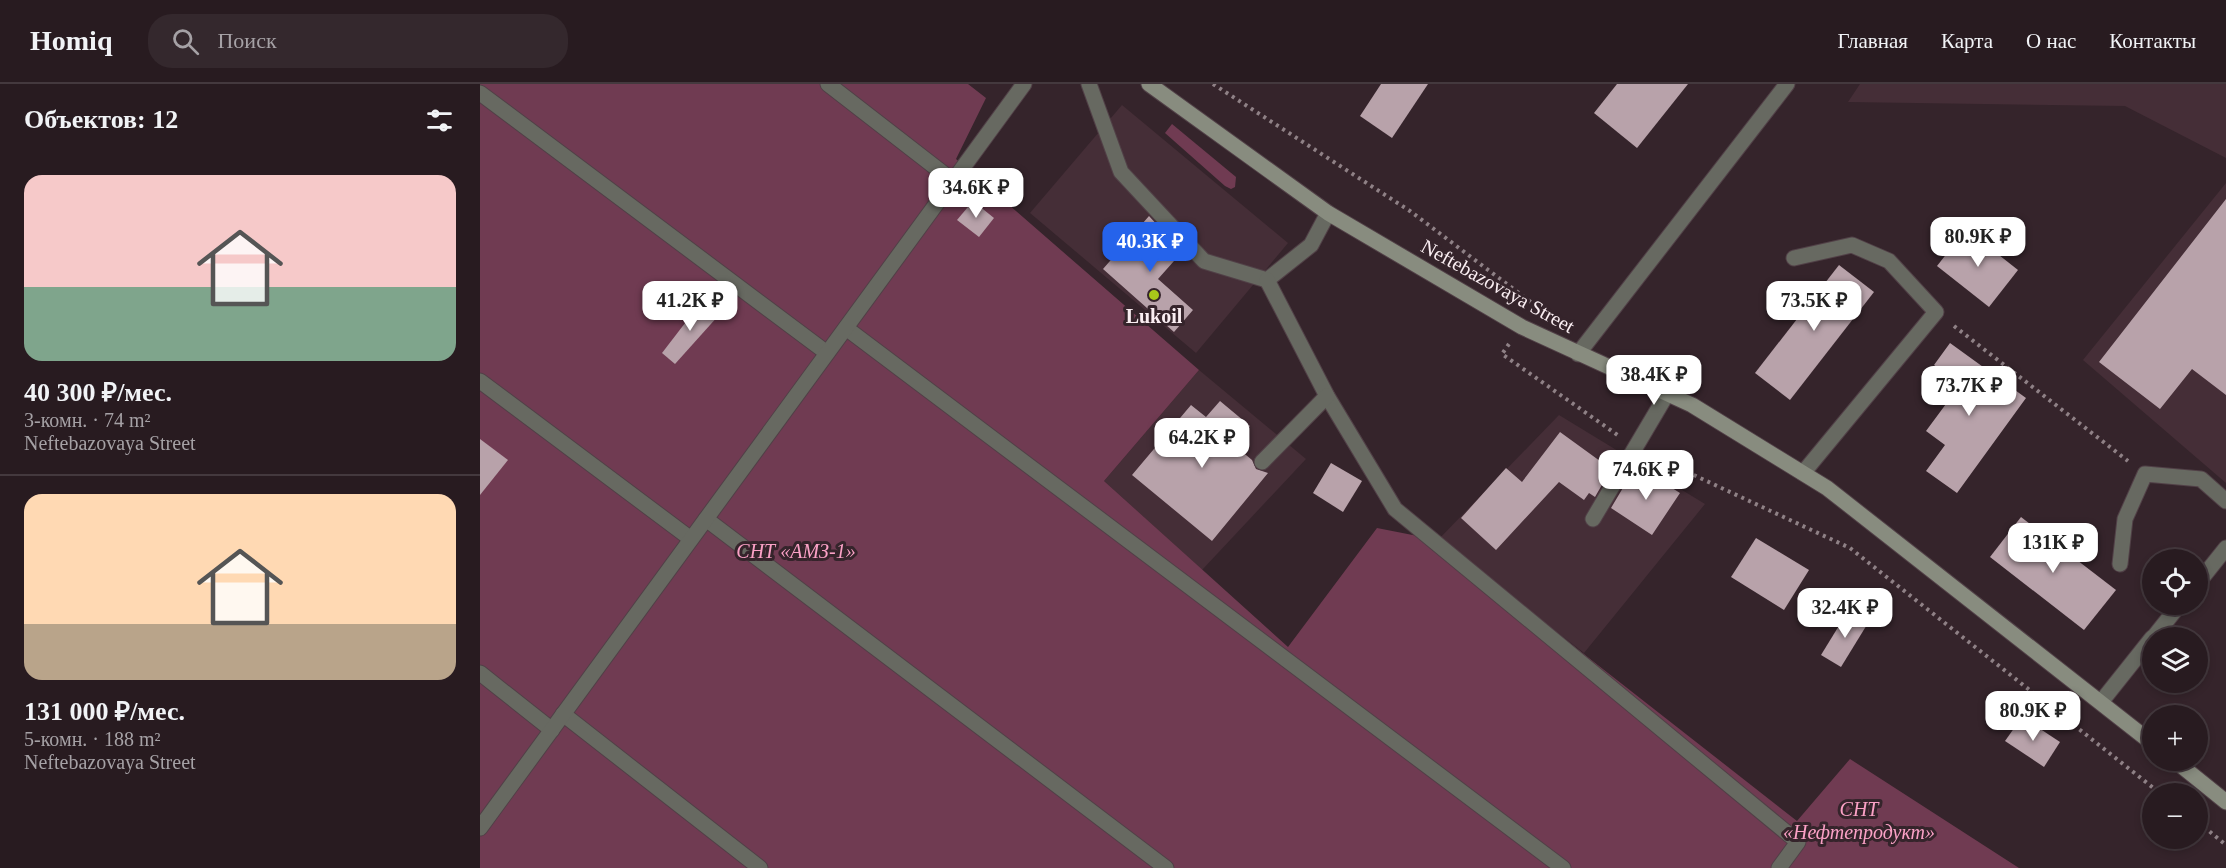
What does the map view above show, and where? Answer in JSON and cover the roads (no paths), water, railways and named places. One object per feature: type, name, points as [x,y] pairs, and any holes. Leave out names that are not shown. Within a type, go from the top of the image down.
[{"type":"street","name":"Neftebazovaya Street","points":[[1149,84],[1328,213],[1522,327],[1692,405],[1827,488],[2142,735]]},
{"type":"street","points":[[2188,771],[2225,800]]},
{"type":"lane","points":[[828,84],[953,181]]},
{"type":"lane","points":[[480,828],[1024,84]]},
{"type":"lane","points":[[1089,84],[1121,172],[1204,261],[1267,280],[1327,396],[1395,509],[1798,842],[1779,868]]},
{"type":"lane","points":[[1578,354],[1787,84]]},
{"type":"lane","points":[[480,93],[827,353]]},
{"type":"lane","points":[[1267,280],[1311,245],[1328,213]]},
{"type":"lane","points":[[1794,258],[1852,245],[1889,261],[1935,312],[1803,473]]},
{"type":"lane","points":[[846,328],[1563,868]]},
{"type":"lane","points":[[480,381],[691,539]]},
{"type":"lane","points":[[1593,519],[1668,394]]},
{"type":"lane","points":[[1262,462],[1327,396]]},
{"type":"lane","points":[[2120,564],[2125,519],[2145,474],[2201,478],[2226,501]]},
{"type":"lane","points":[[706,519],[1166,868]]},
{"type":"lane","points":[[2208,572],[2224,554]]},
{"type":"lane","points":[[2162,627],[2171,615]]},
{"type":"lane","points":[[2101,702],[2142,652]]},
{"type":"lane","points":[[480,673],[552,730]]},
{"type":"lane","points":[[563,714],[760,868]]},
{"type":"place","name":"Lukoil","points":[[1154,295]]},
{"type":"park label","name":"СНТ «АМЗ-1»","points":[[796,551]]},
{"type":"park label","name":"СНТ «Нефтепродукт»","points":[[1859,820]]}]
